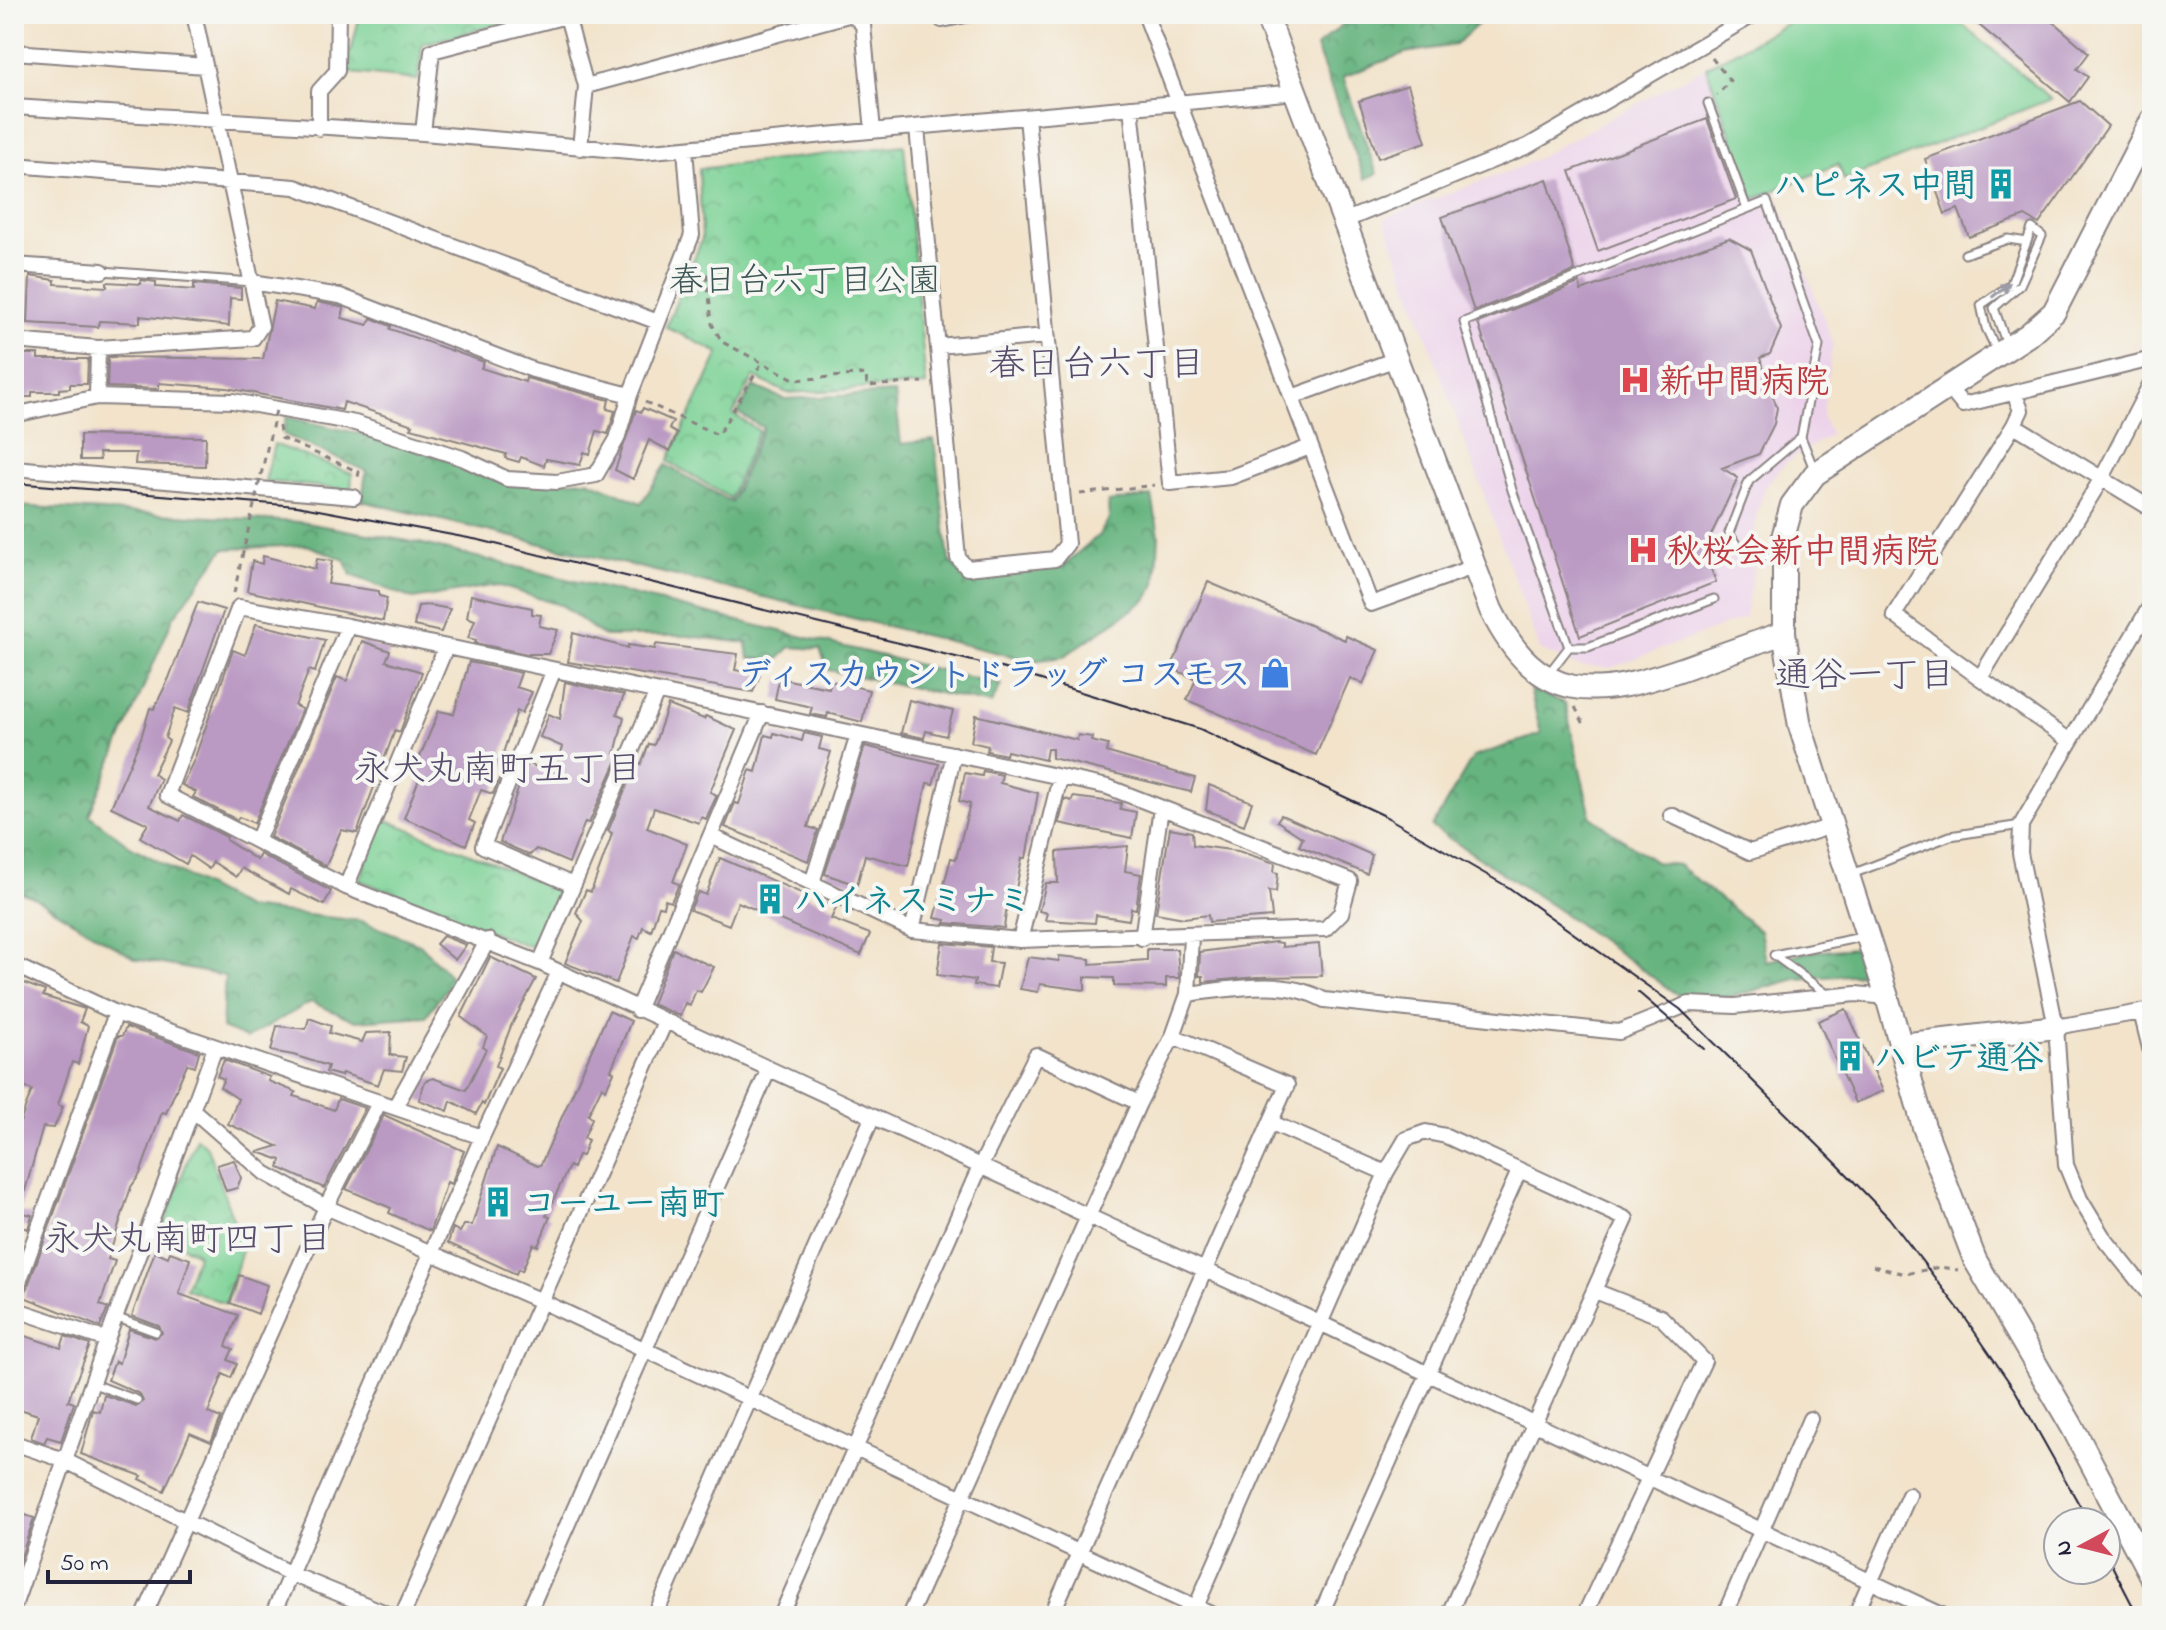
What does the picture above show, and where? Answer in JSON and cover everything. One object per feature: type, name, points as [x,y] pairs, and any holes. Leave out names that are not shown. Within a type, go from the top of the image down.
[{"type":"street","points":[[14,341],[98,348],[253,338],[261,326],[194,14]]},
{"type":"street","points":[[319,128],[319,91],[337,71],[338,14]]},
{"type":"street","points":[[586,86],[852,14],[863,25],[873,131]]},
{"type":"street","points":[[942,20],[970,14]]},
{"type":"street","points":[[1145,14],[1371,604],[1476,566]]},
{"type":"street","points":[[1346,220],[1528,146],[1755,14]]},
{"type":"street","points":[[423,133],[432,51],[570,15],[586,86],[580,148]]},
{"type":"street","points":[[1270,16],[1296,92],[1507,642],[1546,677],[1572,688],[1597,691],[1639,684],[1784,633]]},
{"type":"street","points":[[14,52],[205,66]]},
{"type":"street","points":[[14,107],[423,133],[641,152],[1296,92]]},
{"type":"street","points":[[1131,107],[1170,483],[1231,477],[1310,447]]},
{"type":"street","points":[[917,128],[958,558],[967,568],[1055,559],[1067,544],[1027,117]]},
{"type":"street","points":[[2152,120],[2054,312],[2004,351],[1815,474],[1792,505],[1784,534],[1783,562],[1784,633],[1800,726],[1887,997],[1937,1166],[1975,1260],[2073,1428],[2152,1578]]},
{"type":"street","points":[[14,415],[97,397],[233,401],[355,423],[462,458],[507,479],[557,482],[596,475],[617,439],[630,395],[692,235],[685,149]]},
{"type":"street","points":[[14,165],[295,187],[658,322]]},
{"type":"street","points":[[14,265],[102,271]]},
{"type":"street","points":[[252,282],[340,296],[533,370],[630,395]]},
{"type":"street","points":[[938,346],[1046,336]]},
{"type":"street","points":[[97,397],[98,348]]},
{"type":"street","points":[[1292,397],[1399,358]]},
{"type":"street","points":[[1949,388],[1963,405],[2152,359]]},
{"type":"street","points":[[1980,678],[2102,478],[2152,381]]},
{"type":"street","points":[[2014,393],[2021,410],[2014,425],[1894,615],[2070,741]]},
{"type":"street","points":[[2014,425],[2152,509]]},
{"type":"street","points":[[14,468],[354,497]]},
{"type":"street","points":[[2152,603],[2021,825],[2020,853],[2056,1027],[2066,1165],[2080,1199],[2103,1237],[2152,1298]]},
{"type":"street","points":[[711,836],[912,930],[1020,940],[1325,929],[1341,913],[1350,881],[1108,787],[762,713],[656,694],[348,626],[239,607],[167,795],[346,887],[488,940],[540,963],[664,1024],[1322,1324],[1944,1616]]},
{"type":"street","points":[[257,841],[348,626]]},
{"type":"street","points":[[346,887],[446,647]]},
{"type":"street","points":[[553,672],[483,846],[573,885]]},
{"type":"street","points":[[540,963],[656,694]]},
{"type":"street","points":[[637,1010],[762,713]]},
{"type":"street","points":[[812,883],[858,735]]},
{"type":"street","points":[[912,930],[954,754]]},
{"type":"street","points":[[1020,940],[1060,778]]},
{"type":"street","points":[[1142,938],[1161,808]]},
{"type":"street","points":[[1671,815],[1750,852],[1832,826]]},
{"type":"street","points":[[909,1616],[1139,1103],[1173,1036],[1188,994],[1191,936]]},
{"type":"street","points":[[395,1107],[488,940]]},
{"type":"street","points":[[14,965],[116,1013],[482,1137]]},
{"type":"street","points":[[272,1616],[482,1137],[558,974]]},
{"type":"street","points":[[1188,994],[1260,986],[1307,991],[1324,1000],[1619,1032],[1689,1004],[1735,1006],[1828,995],[1887,997]]},
{"type":"street","points":[[1901,1045],[1925,1039],[2056,1027],[2146,1011],[2152,1056]]},
{"type":"street","points":[[14,1296],[116,1013]]},
{"type":"street","points":[[402,1616],[664,1024]]},
{"type":"street","points":[[1051,1616],[1201,1271],[1287,1085],[1173,1036]]},
{"type":"street","points":[[14,1606],[19,1578],[215,1048]]},
{"type":"street","points":[[781,1616],[858,1449],[979,1169],[1036,1055],[1139,1103]]},
{"type":"street","points":[[527,1616],[768,1071]]},
{"type":"street","points":[[144,1616],[326,1207],[379,1103]]},
{"type":"street","points":[[194,1111],[265,1173],[326,1207],[541,1301],[643,1352],[962,1497],[1194,1612],[1215,1616]]},
{"type":"street","points":[[655,1616],[872,1118]]},
{"type":"street","points":[[1272,1123],[1386,1173]]},
{"type":"street","points":[[1194,1612],[1386,1173],[1406,1139],[1426,1132],[1446,1136],[1626,1219],[1448,1616]]},
{"type":"street","points":[[1320,1616],[1426,1373],[1519,1171]]},
{"type":"street","points":[[1584,1616],[1704,1361],[1661,1317],[1595,1291]]},
{"type":"street","points":[[14,1309],[107,1340]]},
{"type":"street","points":[[1724,1616],[1810,1419]]},
{"type":"street","points":[[14,1443],[64,1460],[291,1574],[393,1616]]},
{"type":"street","points":[[1855,1616],[1909,1495]]},
{"type":"lane","points":[[1708,103],[1747,209]]},
{"type":"lane","points":[[1569,647],[1512,490],[1464,322],[1767,201],[1819,346],[1801,437],[1815,474]]},
{"type":"lane","points":[[2032,228],[2042,236],[2020,285],[1994,308],[2004,351],[1986,328],[1981,305],[2011,284],[2032,228]]},
{"type":"lane","points":[[1965,254],[2008,239],[2027,242]]},
{"type":"lane","points":[[102,271],[252,282]]},
{"type":"lane","points":[[1783,562],[1738,547],[1729,533],[1749,481],[1801,437]]},
{"type":"lane","points":[[1569,647],[1588,647],[1714,599]]},
{"type":"lane","points":[[1546,677],[1569,647]]},
{"type":"lane","points":[[1847,875],[1950,836],[2021,825]]},
{"type":"lane","points":[[1828,995],[1774,955],[1867,936]]},
{"type":"lane","points":[[115,1317],[156,1332]]},
{"type":"lane","points":[[91,1383],[137,1400]]},
{"type":"path","points":[[1702,46],[1730,81],[1708,103]]},
{"type":"path","points":[[680,266],[707,275],[712,324],[722,342],[796,380],[866,374],[867,386],[940,380]]},
{"type":"path","points":[[630,395],[718,435],[761,364]]},
{"type":"path","points":[[276,410],[281,438],[359,472],[354,497]]},
{"type":"path","points":[[239,607],[234,592],[276,410]]},
{"type":"path","points":[[1064,496],[1170,483]]},
{"type":"path","points":[[1873,1266],[1905,1274],[1940,1267],[1965,1269],[1975,1260]]},
{"type":"shaded area","name":"新中間病院","points":[[1706,67],[1754,198],[1774,190],[1833,342],[1822,417],[1831,434],[1785,463],[1766,486],[1756,515],[1754,564],[1745,618],[1611,668],[1576,666],[1540,650],[1384,218],[1522,166]]},
{"type":"green space","points":[[360,14],[517,14],[520,19],[422,44],[418,80],[343,72],[341,54],[351,52]]},
{"type":"green space","points":[[1355,14],[1489,14],[1455,45],[1405,53],[1343,77],[1377,174],[1365,179],[1316,47]]},
{"type":"green space","points":[[1805,14],[1950,14],[2051,99],[1844,180],[1838,164],[1754,199],[1706,67]]},
{"type":"green space","name":"春日台六丁目公園","points":[[904,145],[926,385],[787,393],[754,377],[733,414],[759,431],[730,498],[668,461],[719,353],[666,327],[702,239],[699,169]]},
{"type":"green space","points":[[753,386],[784,399],[895,393],[901,444],[934,440],[949,560],[964,577],[1062,566],[1099,535],[1109,519],[1108,502],[1152,496],[1159,535],[1156,584],[1146,600],[1063,657],[1032,661],[362,501],[366,471],[283,434],[286,417],[357,433],[453,461],[507,484],[588,480],[641,503],[666,465],[731,502],[763,428],[738,413]]},
{"type":"green space","points":[[274,444],[352,474],[351,490],[265,481]]},
{"type":"green space","points":[[14,506],[300,522],[419,543],[1001,685],[991,704],[828,670],[820,649],[790,647],[778,660],[749,658],[747,643],[688,636],[603,636],[563,606],[497,585],[413,599],[351,575],[345,560],[307,545],[224,549],[173,618],[89,815],[130,846],[245,908],[361,921],[420,944],[453,979],[426,1016],[356,1021],[311,1002],[247,1038],[222,1028],[225,976],[136,959],[31,896],[14,890]]},
{"type":"green space","points":[[1530,689],[1565,703],[1591,817],[1655,862],[1678,865],[1760,931],[1766,961],[1809,952],[1854,948],[1862,974],[1796,979],[1730,997],[1679,996],[1557,909],[1432,827],[1473,757],[1541,734]]},
{"type":"green space","points":[[384,819],[559,890],[531,947],[359,880]]},
{"type":"green space","points":[[196,1138],[207,1147],[243,1247],[226,1304],[185,1288],[198,1254],[160,1235]]},
{"type":"building","points":[[1966,14],[2044,14],[2089,53],[2077,69],[2088,77],[2070,102]]},
{"type":"building","points":[[1408,85],[1426,142],[1378,158],[1359,101]]},
{"type":"building","name":"ハピネス中間","points":[[2080,101],[2108,126],[2039,224],[2025,216],[1969,237],[1958,209],[1945,214],[1925,159]]},
{"type":"building","points":[[1707,119],[1736,199],[1598,251],[1570,171]]},
{"type":"building","points":[[1547,179],[1575,271],[1474,311],[1442,217]]},
{"type":"building","name":"新中間病院","points":[[1729,238],[1751,250],[1781,329],[1770,354],[1760,358],[1777,408],[1774,424],[1759,454],[1722,468],[1738,478],[1704,550],[1716,582],[1580,636],[1478,323],[1579,283],[1581,291]]},
{"type":"building","points":[[30,276],[55,280],[55,284],[107,287],[107,282],[141,284],[141,280],[156,282],[156,287],[194,290],[194,284],[241,288],[241,299],[230,298],[229,326],[140,316],[140,323],[99,321],[98,327],[28,323]]},
{"type":"building","points":[[275,301],[315,309],[317,302],[344,308],[342,318],[368,325],[371,318],[391,326],[390,329],[484,362],[481,368],[525,382],[526,378],[609,400],[607,409],[615,411],[608,434],[597,431],[590,454],[584,452],[580,465],[546,459],[544,466],[521,457],[519,462],[505,458],[506,454],[411,428],[413,425],[344,402],[342,410],[227,388],[159,383],[159,389],[107,387],[108,357],[263,359]]},
{"type":"building","points":[[14,354],[38,354],[38,359],[88,359],[87,384],[70,384],[70,388],[59,389],[59,392],[32,392],[32,397],[14,397]]},
{"type":"building","points":[[643,408],[673,421],[669,429],[677,434],[670,451],[649,440],[633,479],[615,470],[636,410],[641,412]]},
{"type":"building","points":[[80,435],[206,437],[205,466],[135,464],[136,453],[99,453],[100,460],[80,460]]},
{"type":"building","points":[[263,556],[315,569],[317,559],[332,561],[328,584],[379,591],[379,596],[387,598],[383,621],[247,591],[252,561],[262,564]]},
{"type":"building","name":"ディスカウントドラッグ コスモス","points":[[1208,582],[1345,640],[1346,636],[1378,650],[1363,684],[1350,678],[1316,755],[1187,700],[1196,679],[1171,668]]},
{"type":"building","points":[[471,595],[532,608],[532,614],[541,615],[539,626],[558,630],[548,654],[527,654],[475,643],[476,640],[468,638],[475,620],[467,617]]},
{"type":"building","points":[[198,602],[224,610],[188,713],[175,708],[165,738],[169,741],[153,774],[161,779],[149,806],[180,821],[183,815],[227,837],[226,840],[257,860],[260,854],[331,891],[324,905],[291,889],[289,894],[241,868],[236,877],[213,862],[209,869],[190,856],[186,864],[140,837],[148,824],[111,807],[141,738],[150,708],[154,709],[169,678]]},
{"type":"building","points":[[418,606],[450,609],[441,632],[414,626]]},
{"type":"building","points":[[256,624],[325,640],[315,672],[309,670],[295,706],[302,709],[254,823],[239,817],[237,820],[193,797],[196,792],[182,785],[233,650],[245,655]]},
{"type":"building","points":[[573,633],[628,648],[628,645],[655,649],[656,644],[738,654],[735,670],[760,675],[753,692],[568,662]]},
{"type":"building","points":[[362,641],[390,651],[386,661],[422,672],[400,732],[395,730],[357,833],[341,830],[326,866],[270,837],[337,677],[347,681]]},
{"type":"building","points":[[469,662],[521,673],[516,687],[532,692],[522,713],[517,711],[503,753],[509,755],[493,794],[481,790],[469,820],[475,823],[466,845],[404,818],[421,774],[414,771],[439,711],[454,714]]},
{"type":"building","points":[[779,680],[829,688],[831,681],[869,690],[862,722],[828,713],[827,717],[810,714],[812,707],[775,699]]},
{"type":"building","points":[[565,682],[624,695],[617,714],[624,717],[615,754],[619,756],[589,823],[585,822],[569,863],[536,849],[530,855],[500,842],[527,763],[554,774],[563,747],[540,737],[549,714],[560,719]]},
{"type":"building","points":[[909,700],[953,711],[946,736],[926,731],[924,738],[901,733]]},
{"type":"building","points":[[668,705],[704,719],[706,716],[736,730],[710,792],[717,795],[706,819],[701,817],[699,823],[654,808],[647,828],[687,844],[673,882],[679,884],[671,902],[665,900],[663,907],[659,906],[651,931],[643,927],[639,938],[634,936],[616,983],[565,963],[583,921],[576,913],[586,890],[591,892],[612,833],[608,831],[637,762],[641,764],[649,744],[654,745]]},
{"type":"building","points":[[976,715],[1077,740],[1078,735],[1092,737],[1091,741],[1108,745],[1106,752],[1195,778],[1191,792],[1052,758],[1052,749],[1047,749],[1045,760],[1007,751],[1006,755],[987,751],[988,746],[971,742]]},
{"type":"building","points":[[774,733],[802,741],[804,733],[822,737],[819,749],[831,752],[808,827],[818,830],[808,861],[725,827],[735,803],[739,804],[750,770],[756,772],[765,735],[773,737]]},
{"type":"building","points":[[865,746],[939,764],[933,784],[927,783],[908,866],[865,855],[857,885],[825,874]]},
{"type":"building","points":[[983,771],[1002,775],[1000,783],[1038,793],[1026,858],[1022,858],[1014,899],[1008,898],[1004,928],[945,923],[946,920],[935,918],[951,858],[956,859],[970,804],[959,801],[965,773],[982,776]]},
{"type":"building","points":[[1209,785],[1252,802],[1244,825],[1206,810]]},
{"type":"building","points":[[1073,797],[1121,803],[1120,809],[1136,812],[1132,838],[1059,823],[1065,799],[1072,801]]},
{"type":"building","points":[[1281,815],[1372,855],[1367,874],[1299,846],[1303,838],[1277,821]]},
{"type":"building","points":[[1170,828],[1192,832],[1193,845],[1238,851],[1275,863],[1274,872],[1278,873],[1276,892],[1269,891],[1272,917],[1209,922],[1208,915],[1184,918],[1156,913]]},
{"type":"building","points":[[1128,846],[1125,871],[1141,874],[1136,909],[1131,908],[1129,920],[1096,915],[1095,923],[1045,920],[1047,913],[1039,911],[1046,883],[1058,883],[1057,852]]},
{"type":"building","points":[[720,858],[836,908],[831,919],[870,934],[861,955],[738,902],[729,925],[690,910],[698,892],[706,895]]},
{"type":"building","points":[[443,936],[466,945],[455,960],[436,944]]},
{"type":"building","points":[[942,943],[991,947],[989,962],[1001,963],[996,988],[974,985],[975,980],[937,975]]},
{"type":"building","points":[[1282,943],[1282,947],[1319,944],[1322,976],[1203,982],[1203,976],[1199,976],[1200,952]]},
{"type":"building","points":[[673,949],[714,967],[701,992],[696,990],[690,1005],[685,1003],[680,1016],[652,1004]]},
{"type":"building","points":[[1147,949],[1177,949],[1179,978],[1166,978],[1166,987],[1114,986],[1114,978],[1085,977],[1085,990],[1040,984],[1038,992],[1020,989],[1028,957],[1059,961],[1059,956],[1090,959],[1090,964],[1147,960]]},
{"type":"building","points":[[490,957],[536,979],[511,1026],[496,1066],[500,1068],[484,1105],[482,1103],[476,1114],[451,1101],[448,1111],[419,1100],[425,1081],[433,1078],[466,1090],[486,1049],[483,1047],[487,1036],[461,1017]]},
{"type":"building","points":[[18,981],[45,991],[43,996],[85,1009],[80,1022],[88,1026],[78,1064],[72,1062],[58,1105],[63,1107],[54,1128],[43,1127],[19,1212],[32,1215],[28,1229],[14,1224],[14,1138],[32,1090],[14,1084],[14,993]]},
{"type":"building","name":"ハビテ通谷","points":[[1846,1009],[1883,1091],[1855,1103],[1818,1021]]},
{"type":"building","points":[[609,1011],[631,1021],[611,1070],[614,1072],[606,1089],[602,1086],[588,1115],[592,1118],[584,1138],[588,1140],[582,1156],[578,1155],[573,1168],[569,1166],[546,1216],[550,1217],[538,1246],[533,1244],[522,1271],[518,1269],[516,1274],[448,1243],[453,1228],[460,1232],[464,1225],[472,1225],[497,1147],[538,1166],[541,1164]]},
{"type":"building","points":[[309,1018],[331,1026],[329,1033],[362,1042],[366,1033],[391,1032],[390,1055],[406,1057],[402,1071],[384,1069],[378,1085],[342,1073],[341,1076],[326,1072],[328,1066],[271,1051],[277,1026],[306,1029]]},
{"type":"building","points":[[126,1027],[199,1052],[195,1067],[187,1064],[166,1113],[162,1112],[140,1174],[131,1187],[108,1259],[115,1261],[100,1305],[108,1308],[100,1327],[24,1297],[118,1036],[122,1036]]},
{"type":"building","points":[[224,1060],[270,1077],[268,1081],[296,1092],[294,1096],[334,1110],[338,1099],[365,1108],[324,1188],[279,1168],[281,1160],[258,1152],[278,1146],[228,1124],[238,1099],[220,1087],[224,1079],[217,1076]]},
{"type":"building","points":[[384,1115],[464,1151],[451,1184],[447,1182],[430,1231],[389,1213],[391,1208],[346,1189]]},
{"type":"building","points":[[234,1160],[241,1178],[237,1188],[226,1191],[217,1165]]},
{"type":"building","points":[[155,1251],[168,1257],[170,1252],[190,1259],[179,1294],[238,1315],[226,1346],[233,1349],[228,1360],[237,1364],[231,1378],[223,1374],[208,1413],[221,1418],[211,1442],[190,1433],[164,1491],[140,1479],[142,1476],[81,1454],[93,1410],[100,1412],[104,1395],[136,1406],[143,1401],[140,1394],[108,1380],[115,1361],[119,1363],[129,1329],[155,1338],[162,1333],[159,1326],[132,1316]]},
{"type":"building","points":[[239,1275],[267,1285],[258,1314],[230,1303]]},
{"type":"building","points":[[14,1332],[61,1348],[65,1336],[90,1345],[68,1401],[74,1403],[61,1441],[47,1437],[44,1443],[31,1438],[38,1415],[14,1407]]},
{"type":"building","points":[[14,1511],[34,1518],[17,1568],[14,1568]]},
{"type":"tram line","points":[[14,483],[297,506],[479,540],[1005,669],[1094,696],[1200,729],[1383,815],[1508,887],[1680,1009],[1838,1165],[1889,1218],[1961,1312],[2016,1392],[2080,1506]]},
{"type":"tram line","points":[[1638,992],[1704,1049]]},
{"type":"tram line","points":[[2122,1585],[2138,1616]]},
{"type":"place","name":"ハピネス中間","points":[[2001,184]]},
{"type":"place","name":"新中間病院","points":[[1635,380]]},
{"type":"place","name":"秋桜会新中間病院","points":[[1643,550]]},
{"type":"place","name":"ディスカウントドラッグ コスモス","points":[[1275,673]]},
{"type":"place","name":"ハイネスミナミ","points":[[770,899]]},
{"type":"place","name":"ハビテ通谷","points":[[1850,1056]]},
{"type":"place","name":"コーユー南町","points":[[498,1202]]},
{"type":"district","name":"春日台六丁目","points":[[1097,362]]},
{"type":"district","name":"通谷一丁目","points":[[1865,673]]},
{"type":"district","name":"永犬丸南町五丁目","points":[[498,767]]},
{"type":"district","name":"永犬丸南町四丁目","points":[[188,1237]]}]
